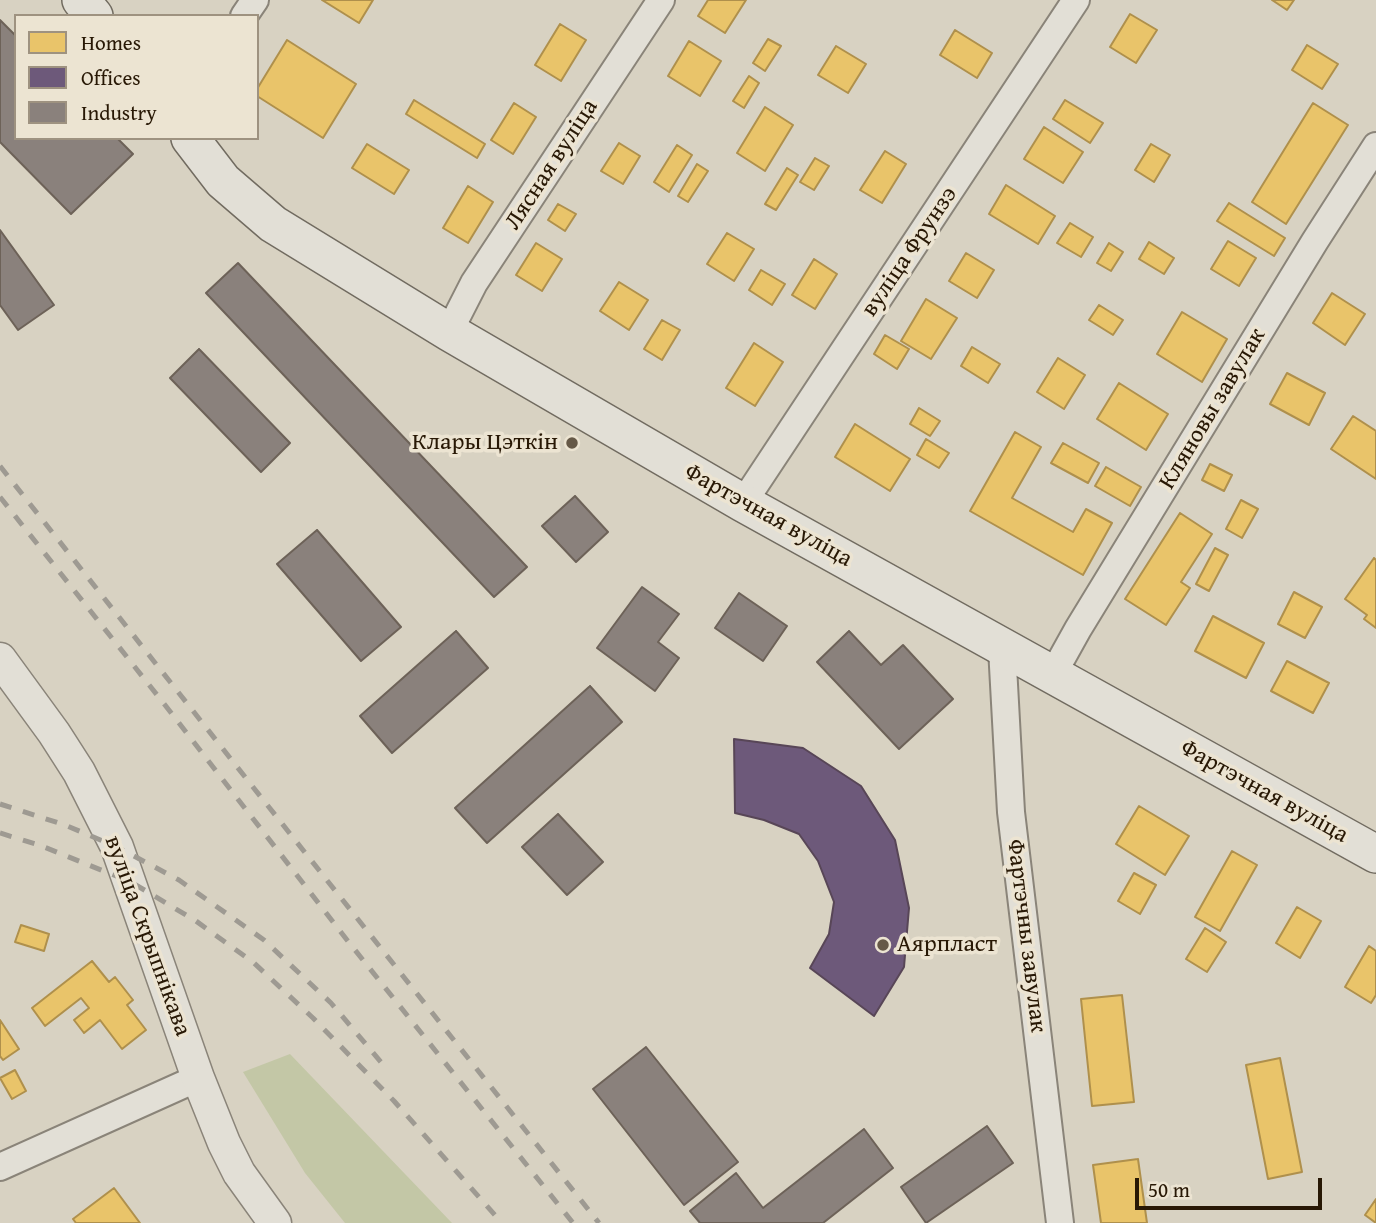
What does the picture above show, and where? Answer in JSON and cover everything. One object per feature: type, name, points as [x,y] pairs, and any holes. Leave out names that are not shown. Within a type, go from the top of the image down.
[{"type":"main road","points":[[81,0],[92,14]]},
{"type":"main road","name":"Фартэчная вуліца","points":[[192,140],[223,181],[273,224],[449,332],[743,503],[1376,854]]},
{"type":"street","name":"Лясная вуліца","points":[[449,332],[474,283],[661,0]]},
{"type":"street","name":"вуліца Фрунзэ","points":[[743,503],[1076,0]]},
{"type":"street","name":"Кляновы завулак","points":[[1053,674],[1308,253],[1376,146]]},
{"type":"street","name":"Фартэчны завулак","points":[[1002,648],[1011,812],[1060,1223]]},
{"type":"street","name":"вуліца Скрыпнікава","points":[[0,659],[79,772],[117,847],[198,1078],[224,1143],[239,1173],[275,1223]]},
{"type":"street","points":[[0,1167],[198,1078]]},
{"type":"green space","points":[[290,1054],[452,1223],[345,1223],[305,1173],[243,1072]]},
{"type":"building: Homes","points":[[322,0],[373,0],[359,23]]},
{"type":"building: Homes","points":[[708,0],[746,0],[725,33],[698,16]]},
{"type":"building: Homes","points":[[1272,0],[1294,0],[1287,10]]},
{"type":"building: Homes","points":[[1130,14],[1157,30],[1136,63],[1110,47]]},
{"type":"building: Homes","points":[[560,24],[586,40],[561,81],[535,65]]},
{"type":"building: Homes","points":[[955,30],[992,53],[977,78],[940,55]]},
{"type":"building: Homes","points":[[768,39],[781,46],[765,71],[753,63]]},
{"type":"building: Homes","points":[[287,40],[356,84],[323,138],[259,97],[259,86]]},
{"type":"building: Homes","points":[[689,41],[721,61],[700,96],[668,76]]},
{"type":"building: Homes","points":[[1307,45],[1338,64],[1322,89],[1292,70]]},
{"type":"building: Homes","points":[[836,46],[866,64],[848,93],[818,75]]},
{"type":"building: Homes","points":[[749,76],[759,83],[744,108],[733,101]]},
{"type":"building: Homes","points":[[414,100],[485,144],[477,158],[406,114]]},
{"type":"building: Homes","points":[[1065,100],[1103,123],[1090,143],[1053,119]]},
{"type":"building: Homes","points":[[514,103],[536,117],[513,154],[491,140]]},
{"type":"building: Homes","points":[[1313,103],[1348,125],[1286,224],[1252,202]]},
{"type":"building: Homes","points":[[765,107],[793,125],[765,171],[737,153]]},
{"type":"building: Homes","points":[[1044,127],[1083,152],[1063,183],[1024,159]]},
{"type":"building: Homes","points":[[619,143],[640,156],[623,184],[601,171]]},
{"type":"building: Homes","points":[[367,144],[409,170],[394,194],[352,168]]},
{"type":"building: Homes","points":[[1151,144],[1170,155],[1154,182],[1135,170]]},
{"type":"building: Homes","points":[[677,145],[692,155],[669,192],[654,182]]},
{"type":"building: Homes","points":[[885,151],[906,164],[882,203],[860,190]]},
{"type":"building: Homes","points":[[815,158],[829,166],[814,190],[800,182]]},
{"type":"building: Homes","points":[[697,164],[708,171],[688,202],[678,196]]},
{"type":"building: Homes","points":[[787,168],[798,175],[776,210],[765,204]]},
{"type":"building: Homes","points":[[1006,185],[1055,216],[1038,244],[989,214]]},
{"type":"building: Homes","points":[[468,186],[493,202],[468,243],[443,228]]},
{"type":"building: Homes","points":[[1229,203],[1285,238],[1274,256],[1217,221]]},
{"type":"building: Homes","points":[[558,204],[576,214],[565,231],[548,220]]},
{"type":"building: Homes","points":[[1070,223],[1093,237],[1081,257],[1057,243]]},
{"type":"building: Homes","points":[[727,233],[754,249],[734,281],[707,264]]},
{"type":"building: Homes","points":[[1228,241],[1256,258],[1239,286],[1211,269]]},
{"type":"building: Homes","points":[[1149,242],[1174,258],[1164,274],[1139,259]]},
{"type":"building: Homes","points":[[536,243],[562,259],[542,291],[516,275]]},
{"type":"building: Homes","points":[[1109,243],[1123,252],[1111,271],[1097,263]]},
{"type":"building: Homes","points":[[966,253],[994,270],[977,298],[949,281]]},
{"type":"building: Homes","points":[[814,259],[837,274],[815,309],[792,295]]},
{"type":"building: Homes","points":[[761,270],[785,284],[772,305],[749,290]]},
{"type":"building: Homes","points":[[619,282],[648,300],[629,330],[600,311]]},
{"type":"building: Homes","points":[[1332,293],[1365,314],[1345,345],[1313,323]]},
{"type":"building: Homes","points":[[926,299],[957,318],[931,359],[901,341]]},
{"type":"building: Homes","points":[[1099,305],[1123,320],[1113,335],[1089,320]]},
{"type":"building: Homes","points":[[1182,312],[1227,339],[1202,382],[1157,354]]},
{"type":"building: Homes","points":[[662,320],[680,330],[662,360],[644,349]]},
{"type":"building: Homes","points":[[885,335],[909,349],[897,369],[874,354]]},
{"type":"building: Homes","points":[[754,343],[783,362],[755,406],[726,388]]},
{"type":"building: Homes","points":[[972,347],[1000,364],[988,383],[961,366]]},
{"type":"building: Homes","points":[[1058,358],[1085,375],[1064,409],[1037,392]]},
{"type":"building: Homes","points":[[1287,373],[1325,393],[1309,425],[1270,404]]},
{"type":"building: Homes","points":[[1119,383],[1168,414],[1146,450],[1097,419]]},
{"type":"building: Homes","points":[[919,408],[940,421],[930,436],[910,424]]},
{"type":"building: Homes","points":[[1353,416],[1376,431],[1376,479],[1331,449]]},
{"type":"building: Homes","points":[[855,424],[910,459],[890,491],[835,457]]},
{"type":"building: Homes","points":[[1015,432],[1041,447],[1012,498],[1073,532],[1086,509],[1112,523],[1083,575],[970,511]]},
{"type":"building: Homes","points":[[926,439],[949,453],[939,468],[917,455]]},
{"type":"building: Homes","points":[[1063,443],[1099,463],[1088,483],[1051,463]]},
{"type":"building: Homes","points":[[1210,464],[1232,475],[1224,491],[1202,480]]},
{"type":"building: Homes","points":[[1106,467],[1141,487],[1130,506],[1095,486]]},
{"type":"building: Homes","points":[[1241,500],[1258,509],[1242,538],[1226,529]]},
{"type":"building: Homes","points":[[1180,513],[1212,534],[1181,582],[1190,588],[1166,625],[1125,599]]},
{"type":"building: Homes","points":[[1215,548],[1228,555],[1209,591],[1196,584]]},
{"type":"building: Homes","points":[[1374,558],[1376,628],[1364,619],[1367,615],[1345,599]]},
{"type":"building: Homes","points":[[1294,592],[1322,607],[1305,638],[1278,624]]},
{"type":"building: Homes","points":[[1213,616],[1264,643],[1246,678],[1195,651]]},
{"type":"building: Homes","points":[[1287,661],[1329,683],[1313,713],[1271,691]]},
{"type":"building: Homes","points":[[1139,806],[1189,836],[1165,875],[1116,844]]},
{"type":"building: Homes","points":[[1232,851],[1257,865],[1220,931],[1195,917]]},
{"type":"building: Homes","points":[[1134,873],[1156,885],[1140,914],[1118,901]]},
{"type":"building: Homes","points":[[1297,907],[1321,921],[1300,958],[1276,943]]},
{"type":"building: Homes","points":[[21,925],[49,934],[44,951],[15,942]]},
{"type":"building: Homes","points":[[1205,928],[1226,942],[1207,972],[1186,959]]},
{"type":"building: Homes","points":[[1369,946],[1376,951],[1376,995],[1371,1003],[1345,987]]},
{"type":"building: Homes","points":[[92,961],[109,982],[115,977],[133,1000],[127,1005],[146,1030],[122,1049],[100,1020],[84,1033],[74,1020],[89,1008],[81,998],[45,1026],[32,1008]]},
{"type":"building: Homes","points":[[1122,995],[1134,1102],[1092,1106],[1081,999]]},
{"type":"building: Homes","points":[[0,1020],[19,1049],[3,1060],[0,1056]]},
{"type":"building: Homes","points":[[1280,1058],[1302,1172],[1268,1179],[1246,1065]]},
{"type":"building: Homes","points":[[15,1070],[26,1091],[12,1099],[0,1078]]},
{"type":"building: Homes","points":[[1138,1159],[1147,1223],[1101,1223],[1093,1165]]},
{"type":"building: Homes","points":[[114,1188],[140,1223],[76,1223],[73,1219]]},
{"type":"building: Homes","points":[[1376,1199],[1376,1223],[1365,1215]]},
{"type":"building: Offices","points":[[734,739],[803,748],[861,786],[895,840],[909,908],[904,967],[874,1016],[810,968],[829,934],[834,902],[818,861],[799,834],[764,820],[735,813]]},
{"type":"building: Industry","points":[[0,20],[14,34],[14,140],[119,140],[133,154],[71,214],[0,142]]},
{"type":"building: Industry","points":[[0,230],[54,305],[18,330],[0,305]]},
{"type":"building: Industry","points":[[238,263],[527,567],[494,597],[206,293]]},
{"type":"building: Industry","points":[[199,349],[290,443],[261,472],[170,378]]},
{"type":"building: Industry","points":[[575,496],[608,532],[576,562],[542,526]]},
{"type":"building: Industry","points":[[317,530],[401,627],[361,661],[277,564]]},
{"type":"building: Industry","points":[[642,587],[679,614],[658,642],[679,658],[655,691],[597,648]]},
{"type":"building: Industry","points":[[739,593],[787,626],[763,661],[715,628]]},
{"type":"building: Industry","points":[[456,631],[488,668],[392,753],[360,716]]},
{"type":"building: Industry","points":[[849,631],[881,665],[903,645],[953,699],[899,749],[817,662]]},
{"type":"building: Industry","points":[[590,686],[622,722],[487,843],[455,808]]},
{"type":"building: Industry","points":[[558,814],[603,862],[567,895],[522,847]]},
{"type":"building: Industry","points":[[646,1047],[738,1162],[684,1205],[593,1089]]},
{"type":"building: Industry","points":[[987,1126],[1013,1163],[926,1223],[901,1187]]},
{"type":"building: Industry","points":[[864,1129],[893,1168],[823,1223],[700,1223],[690,1211],[736,1173],[763,1208]]},
{"type":"railway","points":[[0,466],[599,1223]]},
{"type":"railway","points":[[0,497],[573,1223]]},
{"type":"railway","points":[[0,804],[65,825],[117,847],[179,880],[264,940],[331,1003],[386,1068]]},
{"type":"railway","points":[[0,833],[39,845],[131,882],[196,921],[254,963],[313,1018],[394,1101],[502,1223]]},
{"type":"place","name":"Клары Цэткін","points":[[572,443]]},
{"type":"place","name":"Аярпласт","points":[[883,945]]}]
